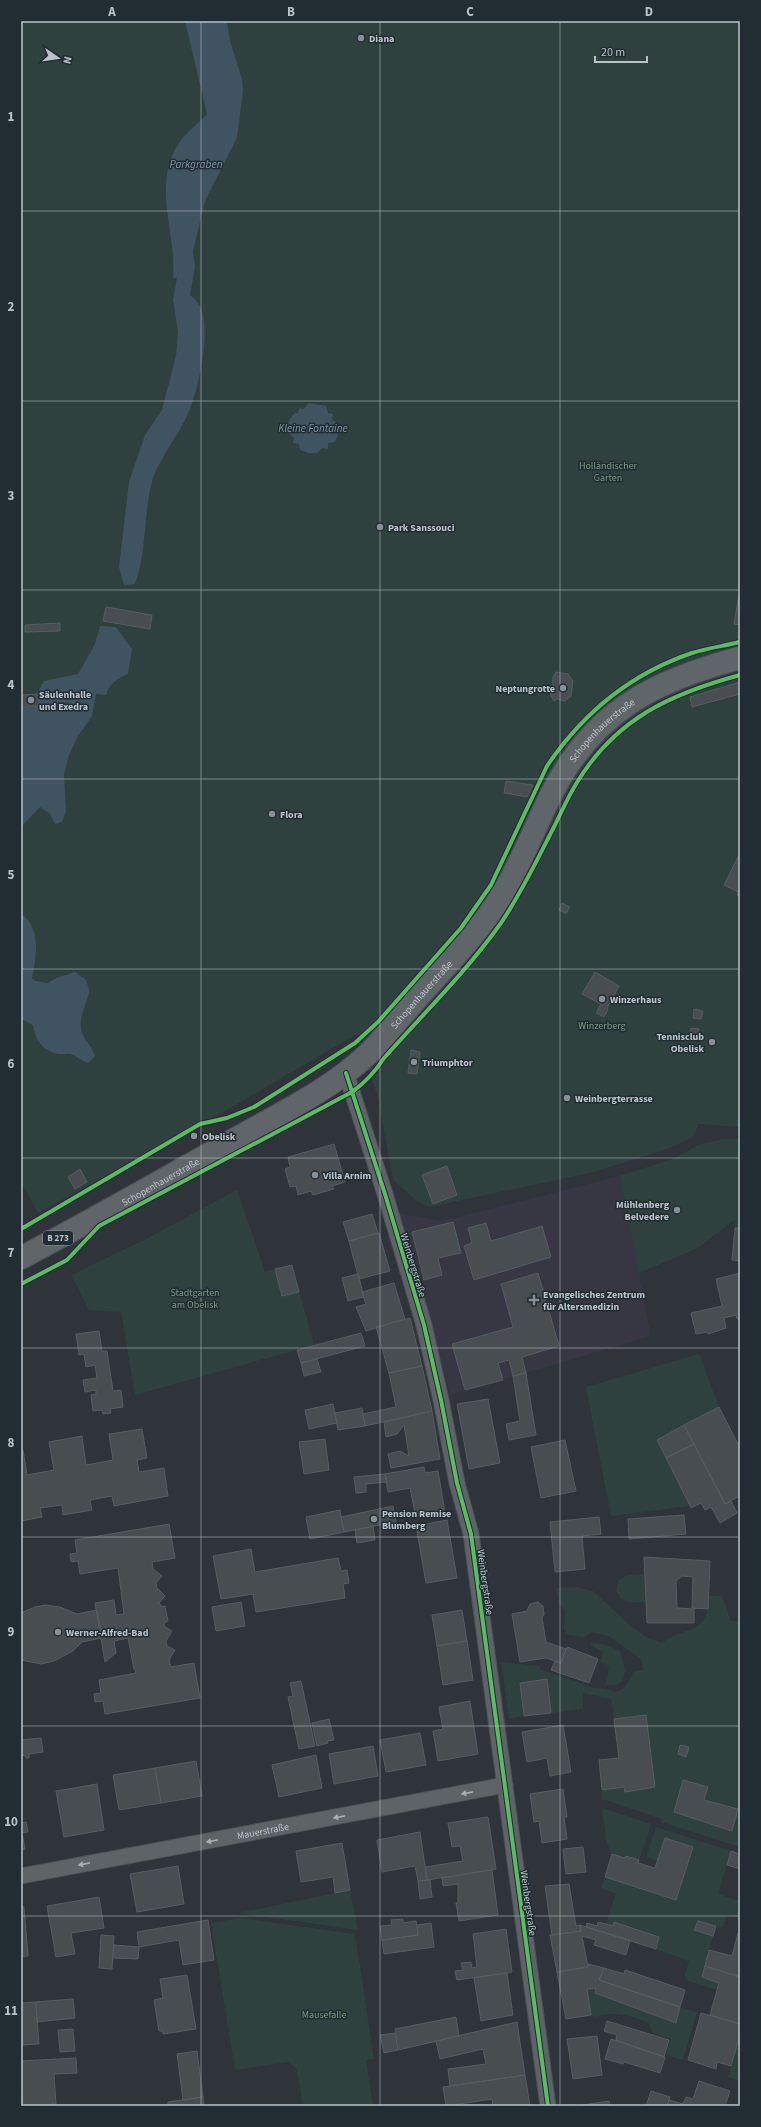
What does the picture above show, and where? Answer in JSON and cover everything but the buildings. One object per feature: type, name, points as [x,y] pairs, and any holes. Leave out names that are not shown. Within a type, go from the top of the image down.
[{"type":"main road","name":"Schopenhauerstraße","points":[[21,1258],[158,1184],[312,1095],[346,1073],[380,1042],[406,1010],[473,937],[489,915],[519,865],[562,775],[584,744],[597,730],[627,704],[669,680],[699,669],[740,658]]},
{"type":"street","name":"Weinbergstraße","points":[[346,1073],[385,1194],[424,1325],[441,1400],[457,1483],[471,1534],[548,2106]]},
{"type":"street","name":"Mauerstraße","points":[[21,1876],[505,1786]]},
{"type":"shaded area","name":"Evangelisches Zentrum für Altersmedizin","points":[[620,1176],[651,1336],[450,1395],[432,1327],[398,1213],[441,1221]]},
{"type":"green space","name":"Park Sanssouci","points":[[21,21],[740,21],[740,1127],[698,1124],[695,1134],[691,1138],[667,1149],[594,1172],[429,1207],[417,1201],[393,1180],[378,1098],[357,1034],[218,1115],[38,1213],[21,1182]]},
{"type":"green space","name":"Mühlenberg Belvedere","points":[[723,1139],[740,1139],[740,1228],[735,1228],[734,1220],[698,1248],[639,1273],[620,1176],[675,1158],[698,1145]]},
{"type":"green space","name":"Stadtgarten am Obelisk","points":[[237,1190],[265,1272],[292,1265],[314,1345],[135,1395],[121,1312],[89,1310],[71,1275],[146,1239]]},
{"type":"green space","points":[[699,1354],[719,1407],[657,1440],[689,1506],[611,1516],[586,1387]]},
{"type":"green space","points":[[645,1574],[646,1602],[630,1602],[621,1599],[616,1591],[618,1581],[627,1575]]},
{"type":"green space","points":[[577,1587],[593,1591],[632,1627],[646,1637],[662,1643],[671,1637],[700,1624],[705,1618],[708,1609],[709,1596],[722,1596],[731,1621],[740,1621],[740,1847],[661,1822],[662,1819],[602,1799],[602,1790],[624,1787],[625,1792],[655,1787],[646,1716],[614,1719],[611,1699],[583,1693],[583,1709],[551,1713],[547,1681],[520,1683],[524,1716],[509,1719],[501,1662],[540,1666],[540,1669],[545,1671],[590,1687],[611,1690],[613,1692],[621,1690],[626,1686],[633,1672],[643,1670],[641,1659],[609,1636],[592,1632],[585,1637],[568,1635],[564,1629],[565,1610],[559,1604],[556,1588]],"holes":[[[683,1780],[708,1787],[704,1800],[738,1809],[732,1830],[674,1812]]]},
{"type":"green space","points":[[591,1643],[604,1644],[620,1651],[625,1671],[623,1680],[617,1685],[606,1685],[609,1666],[601,1662],[603,1651],[591,1646]]},
{"type":"green space","points":[[602,1808],[651,1824],[639,1860],[612,1854],[606,1840]]},
{"type":"green space","points":[[656,1827],[731,1851],[718,1894],[740,1901],[740,1918],[726,1915],[723,1928],[698,1921],[694,1930],[713,1936],[702,1977],[719,1983],[717,1990],[688,1981],[685,1975],[689,1961],[656,1949],[659,1937],[614,1922],[613,1926],[606,1924],[616,1894],[601,1888],[605,1877],[676,1900],[693,1847],[665,1838],[658,1861],[646,1857]]},
{"type":"green space","points":[[350,1890],[358,1930],[238,1913],[335,1893]]},
{"type":"green space","name":"Mausefalle","points":[[240,1918],[355,1934],[374,2059],[366,2060],[373,2106],[303,2106],[297,2069],[288,2062],[235,2070],[211,1923]]},
{"type":"green space","points":[[596,1988],[595,1993],[675,2023],[680,2007],[697,2012],[683,2060],[666,2055],[671,2039],[652,2033],[649,2023],[636,2018],[615,2014],[595,2017],[591,2015],[587,1989]]},
{"type":"green space","points":[[740,2035],[740,2081],[728,2077]]},
{"type":"water","name":"Parkgraben","points":[[185,21],[227,21],[230,41],[242,79],[243,91],[237,138],[205,201],[193,251],[195,267],[190,295],[200,306],[205,331],[199,379],[191,407],[186,418],[154,475],[149,495],[139,572],[135,584],[124,585],[119,567],[129,482],[145,435],[162,410],[176,356],[178,331],[173,300],[177,278],[173,278],[172,244],[166,192],[167,175],[171,159],[179,143],[185,135],[207,114]]},
{"type":"water","name":"Kleine Fontaine","points":[[309,403],[326,406],[328,413],[333,414],[332,420],[337,424],[339,430],[335,442],[328,443],[328,449],[322,448],[317,453],[309,453],[300,450],[299,444],[293,443],[294,438],[289,433],[288,429],[292,416],[295,413],[298,413],[299,408],[304,409]]},
{"type":"water","points":[[100,626],[116,627],[132,649],[128,674],[114,682],[107,691],[106,695],[96,694],[92,716],[78,736],[69,755],[64,775],[66,811],[62,822],[55,824],[50,814],[40,807],[21,827],[21,707],[40,706],[39,690],[44,681],[78,674],[95,644]]},
{"type":"water","points":[[21,914],[32,927],[35,934],[36,952],[32,978],[35,981],[48,983],[57,977],[75,972],[86,980],[89,992],[82,1014],[81,1028],[83,1035],[95,1056],[88,1063],[71,1054],[58,1054],[48,1050],[38,1040],[33,1025],[21,1019]]},
{"type":"cycle path","points":[[21,1229],[200,1124],[227,1118],[254,1107],[355,1043],[378,1022],[461,928],[491,885],[547,766],[561,747],[592,712],[628,684],[669,662],[692,653],[740,642]]},
{"type":"cycle path","points":[[21,1284],[67,1260],[99,1226],[352,1092],[366,1081],[384,1058],[474,958],[501,923],[530,875],[576,784],[591,761],[608,742],[646,712],[690,691],[714,682],[740,675]]},
{"type":"cycle path","points":[[346,1073],[385,1194],[424,1325],[441,1400],[457,1483],[471,1534],[548,2106]]},
{"type":"place","name":"Diana","points":[[361,38]]},
{"type":"place","name":"Park Sanssouci","points":[[380,527]]},
{"type":"place","name":"Neptungrotte","points":[[563,688]]},
{"type":"place","name":"Säulenhalle und Exedra","points":[[31,700]]},
{"type":"place","name":"Flora","points":[[272,814]]},
{"type":"place","name":"Winzerhaus","points":[[602,999]]},
{"type":"place","name":"Tennisclub Obelisk","points":[[712,1042]]},
{"type":"place","name":"Triumphtor","points":[[414,1062]]},
{"type":"place","name":"Weinbergterrasse","points":[[567,1098]]},
{"type":"place","name":"Obelisk","points":[[194,1136]]},
{"type":"place","name":"Villa Arnim","points":[[315,1175]]},
{"type":"place","name":"Mühlenberg Belvedere","points":[[677,1210]]},
{"type":"place","name":"Evangelisches Zentrum für Altersmedizin","points":[[534,1300]]},
{"type":"place","name":"Pension Remise Blumberg","points":[[374,1519]]},
{"type":"place","name":"Werner-Alfred-Bad","points":[[58,1632]]},
{"type":"park label","name":"Holländischer Garten","points":[[608,470]]},
{"type":"park label","name":"Winzerberg","points":[[602,1025]]}]
